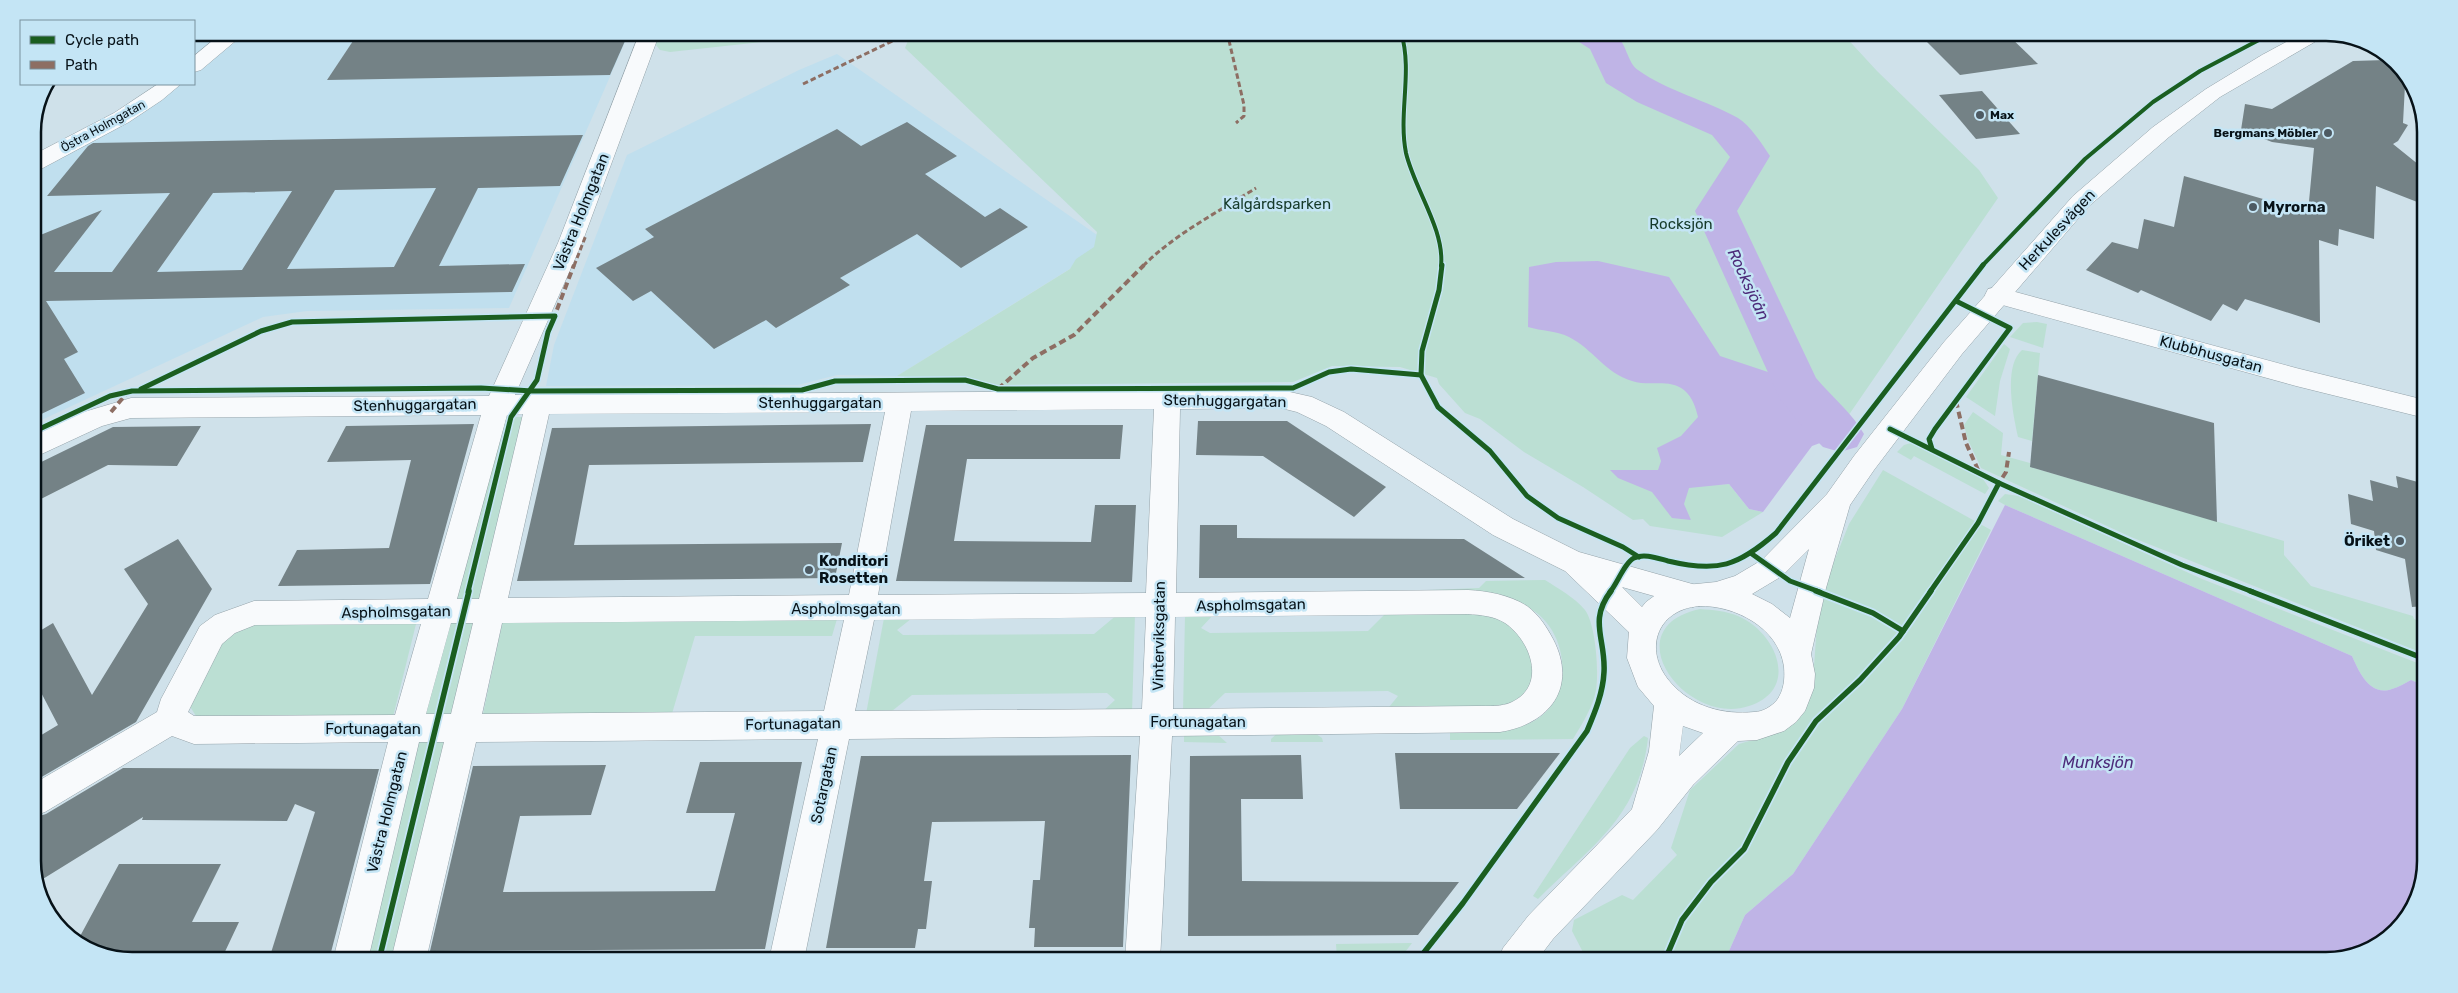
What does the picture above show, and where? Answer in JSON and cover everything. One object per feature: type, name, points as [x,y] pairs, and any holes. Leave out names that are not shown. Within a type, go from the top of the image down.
[{"type":"street","points":[[195,65],[225,41]]},
{"type":"street","name":"Västra Holmgatan","points":[[353,952],[407,728],[501,397],[570,243],[647,41]]},
{"type":"street","name":"Herkulesvägen","points":[[1837,502],[1890,429],[1997,295],[2081,201],[2161,132],[2213,93],[2269,59],[2304,41]]},
{"type":"street","name":"Östra Holmgatan","points":[[41,160],[118,119],[153,98],[170,85]]},
{"type":"street","name":"Klubbhusgatan","points":[[1997,295],[2296,377],[2417,407]]},
{"type":"street","name":"Stenhuggargatan","points":[[41,444],[96,418],[115,411],[131,408],[501,397],[538,406],[1282,399],[1302,404],[1335,419],[1503,527],[1572,562],[1610,594],[1644,628]]},
{"type":"street","name":"Vinterviksgatan","points":[[1143,952],[1157,722],[1159,606],[1167,400]]},
{"type":"street","name":"Sotargatan","points":[[789,952],[861,609],[900,403]]},
{"type":"street","points":[[411,952],[538,406]]},
{"type":"street","points":[[1704,594],[1741,601],[1764,614],[1784,631],[1797,652],[1802,676],[1797,698],[1782,715],[1758,726],[1730,728],[1709,723],[1688,714],[1661,694],[1647,672],[1641,649],[1644,628],[1654,612],[1666,604],[1704,594],[1744,585],[1772,568],[1837,502]]},
{"type":"street","points":[[1797,652],[1811,588],[1837,502]]},
{"type":"street","name":"Stenhuggargatan","points":[[1572,562],[1704,594]]},
{"type":"street","name":"Aspholmsgatan","points":[[174,718],[172,709],[211,635],[225,624],[254,613],[1484,603],[1515,614],[1528,625],[1539,638],[1549,665]]},
{"type":"street","name":"Fortunagatan","points":[[174,718],[180,726],[194,730],[1496,719],[1523,712],[1534,703],[1543,691],[1549,665]]},
{"type":"street","points":[[1645,819],[1665,751],[1670,702]]},
{"type":"street","points":[[41,796],[174,718]]},
{"type":"street","points":[[1521,952],[1541,927],[1645,819],[1682,775],[1730,728]]},
{"type":"shaded area","points":[[195,41],[214,41],[197,54],[195,52]]},
{"type":"shaded area","points":[[237,41],[626,41],[509,308],[307,311],[263,317],[41,420],[41,170],[137,116],[178,85],[195,85],[195,71]]},
{"type":"shaded area","points":[[837,54],[1110,244],[897,376],[837,375],[798,385],[546,386],[554,345],[627,155],[799,70]]},
{"type":"green space","points":[[657,41],[770,41],[670,52],[660,50],[656,45]]},
{"type":"green space","points":[[908,41],[1849,41],[1877,71],[1979,170],[1998,198],[1846,419],[1804,384],[1710,485],[1729,484],[1749,509],[1763,512],[1722,537],[1650,526],[1643,519],[1633,520],[1583,487],[1524,452],[1480,419],[1465,413],[1439,384],[1437,378],[1400,367],[1332,366],[1293,382],[998,385],[897,376],[1070,269],[1076,259],[1094,247],[1097,232],[905,48]]},
{"type":"green space","points":[[2037,322],[2047,324],[2043,348],[2010,337],[2023,323]]},
{"type":"green space","points":[[2004,344],[2010,349],[2000,381],[1995,416],[1966,397]]},
{"type":"green space","points":[[2022,350],[2040,353],[2032,441],[2018,437],[2012,404],[2011,379],[2013,367],[2016,357]]},
{"type":"green space","points":[[1973,412],[2003,433],[2001,455],[2030,463],[2030,467],[2284,541],[2284,555],[2311,586],[2413,616],[2417,620],[2417,651],[2131,537],[1981,468],[1968,440],[1964,425]]},
{"type":"green space","points":[[499,417],[525,417],[396,952],[364,952]]},
{"type":"green space","points":[[1911,443],[1983,479],[1989,488],[1985,494],[1914,456],[1911,460],[1897,452],[1904,445]]},
{"type":"green space","points":[[1883,470],[1991,530],[1902,709],[1793,874],[1745,915],[1729,952],[1583,952],[1572,931],[1574,920],[1622,895],[1633,900],[1677,855],[1671,848],[1690,790],[1739,744],[1759,738],[1799,716],[1808,703],[1813,680],[1817,624],[1831,569],[1849,524]]},
{"type":"green space","points":[[2005,494],[2019,496],[2202,579],[2417,663],[2417,683],[2411,680],[2392,689],[2384,691],[2377,689],[2366,682],[2352,656],[1998,501]]},
{"type":"green space","points":[[1545,580],[1581,605],[1589,617],[1594,637],[1597,661],[1595,696],[1573,739],[1450,740],[1450,732],[1514,728],[1532,722],[1547,711],[1557,695],[1562,678],[1562,659],[1557,641],[1548,625],[1536,612],[1513,602],[1432,593],[1428,590],[1479,588],[1486,581]]},
{"type":"green space","points":[[1700,609],[1715,610],[1738,616],[1752,624],[1763,634],[1772,647],[1777,661],[1778,674],[1775,687],[1765,698],[1749,706],[1725,709],[1702,702],[1683,690],[1668,672],[1660,654],[1662,635],[1674,619]]},
{"type":"green space","points":[[1479,612],[1505,620],[1534,649],[1532,683],[1519,701],[1499,708],[1385,712],[1398,696],[1388,691],[1225,693],[1204,713],[1183,712],[1185,616],[1214,614],[1201,628],[1210,633],[1368,631],[1386,613]]},
{"type":"green space","points":[[1118,614],[1135,614],[1132,713],[1100,714],[1115,700],[1107,693],[912,695],[887,715],[866,714],[884,618],[916,615],[897,630],[903,635],[1094,634]]},
{"type":"green space","points":[[503,619],[837,619],[832,636],[695,636],[671,717],[482,719]]},
{"type":"green space","points":[[417,620],[392,721],[196,716],[189,705],[221,640],[244,623]]},
{"type":"green space","points":[[1281,730],[1310,730],[1322,738],[1323,742],[1271,742],[1271,739]]},
{"type":"green space","points":[[1184,731],[1218,735],[1227,743],[1184,742]]},
{"type":"green space","points":[[1644,736],[1648,738],[1643,766],[1623,810],[1610,829],[1538,899],[1533,896],[1630,748]]},
{"type":"green space","points":[[1412,943],[1405,952],[1336,952],[1336,944]]},
{"type":"water","points":[[1598,261],[1669,277],[1720,356],[1804,384],[1850,421],[1833,443],[1828,440],[1812,446],[1763,512],[1749,509],[1729,484],[1689,488],[1684,504],[1691,520],[1672,518],[1652,492],[1618,478],[1610,470],[1658,470],[1661,461],[1657,448],[1681,436],[1698,417],[1692,399],[1678,386],[1666,383],[1639,383],[1632,381],[1614,372],[1569,337],[1560,333],[1528,327],[1529,267],[1556,262]]},
{"type":"water","name":"Munksjön","points":[[2005,505],[2352,656],[2366,682],[2377,689],[2384,691],[2392,689],[2411,680],[2417,683],[2417,861],[2412,890],[2398,916],[2381,933],[2361,945],[2338,951],[1729,952],[1745,915],[1793,874],[1902,709]]},
{"type":"building","points":[[353,41],[625,41],[610,75],[327,80]]},
{"type":"building","points":[[1926,41],[2014,41],[2038,64],[1960,75]]},
{"type":"building","points":[[2381,60],[2405,87],[2403,123],[2408,125],[2398,141],[2393,144],[2417,163],[2417,202],[2376,186],[2374,239],[2339,229],[2338,246],[2319,240],[2320,323],[2245,299],[2237,311],[2223,304],[2211,321],[2141,290],[2138,293],[2086,270],[2112,242],[2138,249],[2144,219],[2174,227],[2184,176],[2308,212],[2314,148],[2272,142],[2241,130],[2245,104],[2272,109],[2353,61]]},
{"type":"building","name":"Max","points":[[1982,91],[2020,134],[1976,139],[1939,95]]},
{"type":"building","points":[[907,122],[957,156],[925,174],[985,217],[1000,208],[1028,227],[961,268],[917,234],[840,278],[850,285],[776,328],[766,320],[714,349],[651,291],[633,301],[596,268],[654,237],[645,229],[837,129],[861,146]]},
{"type":"building","points":[[583,135],[560,186],[478,188],[439,266],[525,264],[512,292],[46,301],[78,352],[64,359],[85,393],[41,414],[41,235],[102,210],[54,272],[112,272],[170,193],[47,196],[88,146],[93,143]],"holes":[[[436,188],[394,267],[287,269],[335,190]],[[292,191],[242,270],[157,272],[213,193]]]},
{"type":"building","points":[[2038,375],[2214,423],[2217,522],[2030,467]]},
{"type":"building","points":[[1198,421],[1287,421],[1386,487],[1354,517],[1263,456],[1196,455]]},
{"type":"building","points":[[474,424],[430,584],[278,586],[297,550],[389,548],[411,460],[327,462],[346,426]]},
{"type":"building","points":[[871,424],[863,462],[589,465],[574,545],[842,543],[835,578],[517,581],[552,428]]},
{"type":"building","points":[[926,425],[1123,425],[1120,459],[967,459],[954,541],[1091,542],[1095,505],[1136,505],[1132,582],[896,581]]},
{"type":"building","points":[[201,426],[177,466],[108,465],[41,499],[41,462],[113,427]]},
{"type":"building","name":"Öriket","points":[[2396,476],[2417,482],[2417,607],[2412,607],[2405,559],[2376,550],[2374,531],[2351,524],[2348,494],[2373,501],[2370,480],[2398,488]]},
{"type":"building","points":[[1200,525],[1237,525],[1237,538],[1464,539],[1525,578],[1199,578]]},
{"type":"building","points":[[178,539],[212,589],[136,722],[41,777],[41,735],[58,725],[41,692],[41,630],[53,623],[92,695],[148,604],[124,569]]},
{"type":"building","points":[[1395,753],[1560,753],[1517,809],[1400,809]]},
{"type":"building","points":[[1131,755],[1123,947],[1034,947],[1035,928],[1029,928],[1033,880],[1040,880],[1045,821],[932,822],[924,881],[932,881],[926,929],[918,929],[915,948],[826,948],[861,756]]},
{"type":"building","points":[[1301,755],[1303,799],[1241,799],[1242,881],[1459,882],[1418,935],[1188,936],[1190,756]]},
{"type":"building","points":[[700,762],[802,762],[765,949],[430,951],[473,766],[606,765],[591,815],[520,816],[503,892],[715,891],[735,813],[686,813]]},
{"type":"building","points":[[123,768],[379,769],[331,952],[271,952],[315,812],[295,804],[287,821],[142,820],[143,817],[43,879],[41,867],[41,816]]},
{"type":"building","points":[[119,864],[221,864],[192,922],[239,922],[225,952],[120,951],[103,947],[81,935]]},
{"type":"waterway","name":"Rocksjöån","points":[[1602,41],[1606,44],[1619,75],[1650,94],[1726,127],[1750,156],[1716,211],[1797,387],[1819,414],[1840,434]]},
{"type":"marked path","points":[[803,84],[892,41]]},
{"type":"marked path","points":[[1228,41],[1241,85],[1244,105],[1244,116],[1236,123]]},
{"type":"marked path","points":[[998,389],[1033,358],[1074,335],[1154,255],[1187,231],[1256,188]]},
{"type":"marked path","points":[[553,320],[586,235]]},
{"type":"marked path","points":[[111,412],[127,393]]},
{"type":"marked path","points":[[1956,401],[1966,443],[1979,472]]},
{"type":"marked path","points":[[1995,481],[1999,483],[2006,472],[2009,452]]},
{"type":"cycle path","points":[[1404,41],[1406,49],[1407,73],[1402,129],[1407,156],[1437,236],[1442,261],[1439,290],[1422,351],[1421,375],[1438,407],[1490,451],[1527,496],[1558,518],[1623,547],[1639,557]]},
{"type":"cycle path","points":[[1424,952],[1463,903],[1587,731],[1603,684],[1605,664],[1598,622],[1599,612],[1629,562],[1637,557],[1646,556],[1685,565],[1706,567],[1725,565],[1741,560],[1757,550],[1776,533],[1991,255],[2085,159],[2153,102],[2200,71],[2257,41]]},
{"type":"cycle path","points":[[1932,449],[1929,439],[1935,429],[2010,328],[1956,301]]},
{"type":"cycle path","points":[[141,389],[261,331],[292,322],[555,316],[548,332],[537,380],[511,417],[381,952]]},
{"type":"cycle path","points":[[41,428],[110,396],[132,391],[481,388],[532,391],[802,390],[835,381],[965,380],[998,389],[1293,388],[1329,372],[1351,369],[1421,375]]},
{"type":"cycle path","points":[[1890,429],[1999,483]]},
{"type":"cycle path","points":[[1668,952],[1682,920],[1711,882],[1744,849],[1788,762],[1816,721],[1860,680],[1899,637],[1978,523],[1999,483],[2182,565],[2417,656]]},
{"type":"cycle path","points":[[1752,554],[1790,581],[1873,613],[1903,631]]},
{"type":"place","name":"Max","points":[[1980,115]]},
{"type":"place","name":"Bergmans Möbler","points":[[2328,133]]},
{"type":"place","name":"Myrorna","points":[[2253,207]]},
{"type":"place","name":"Öriket","points":[[2400,541]]},
{"type":"place","name":"Konditori Rosetten","points":[[809,570]]},
{"type":"park label","name":"Kålgårdsparken","points":[[1277,204]]},
{"type":"park label","name":"Rocksjön","points":[[1681,224]]}]
